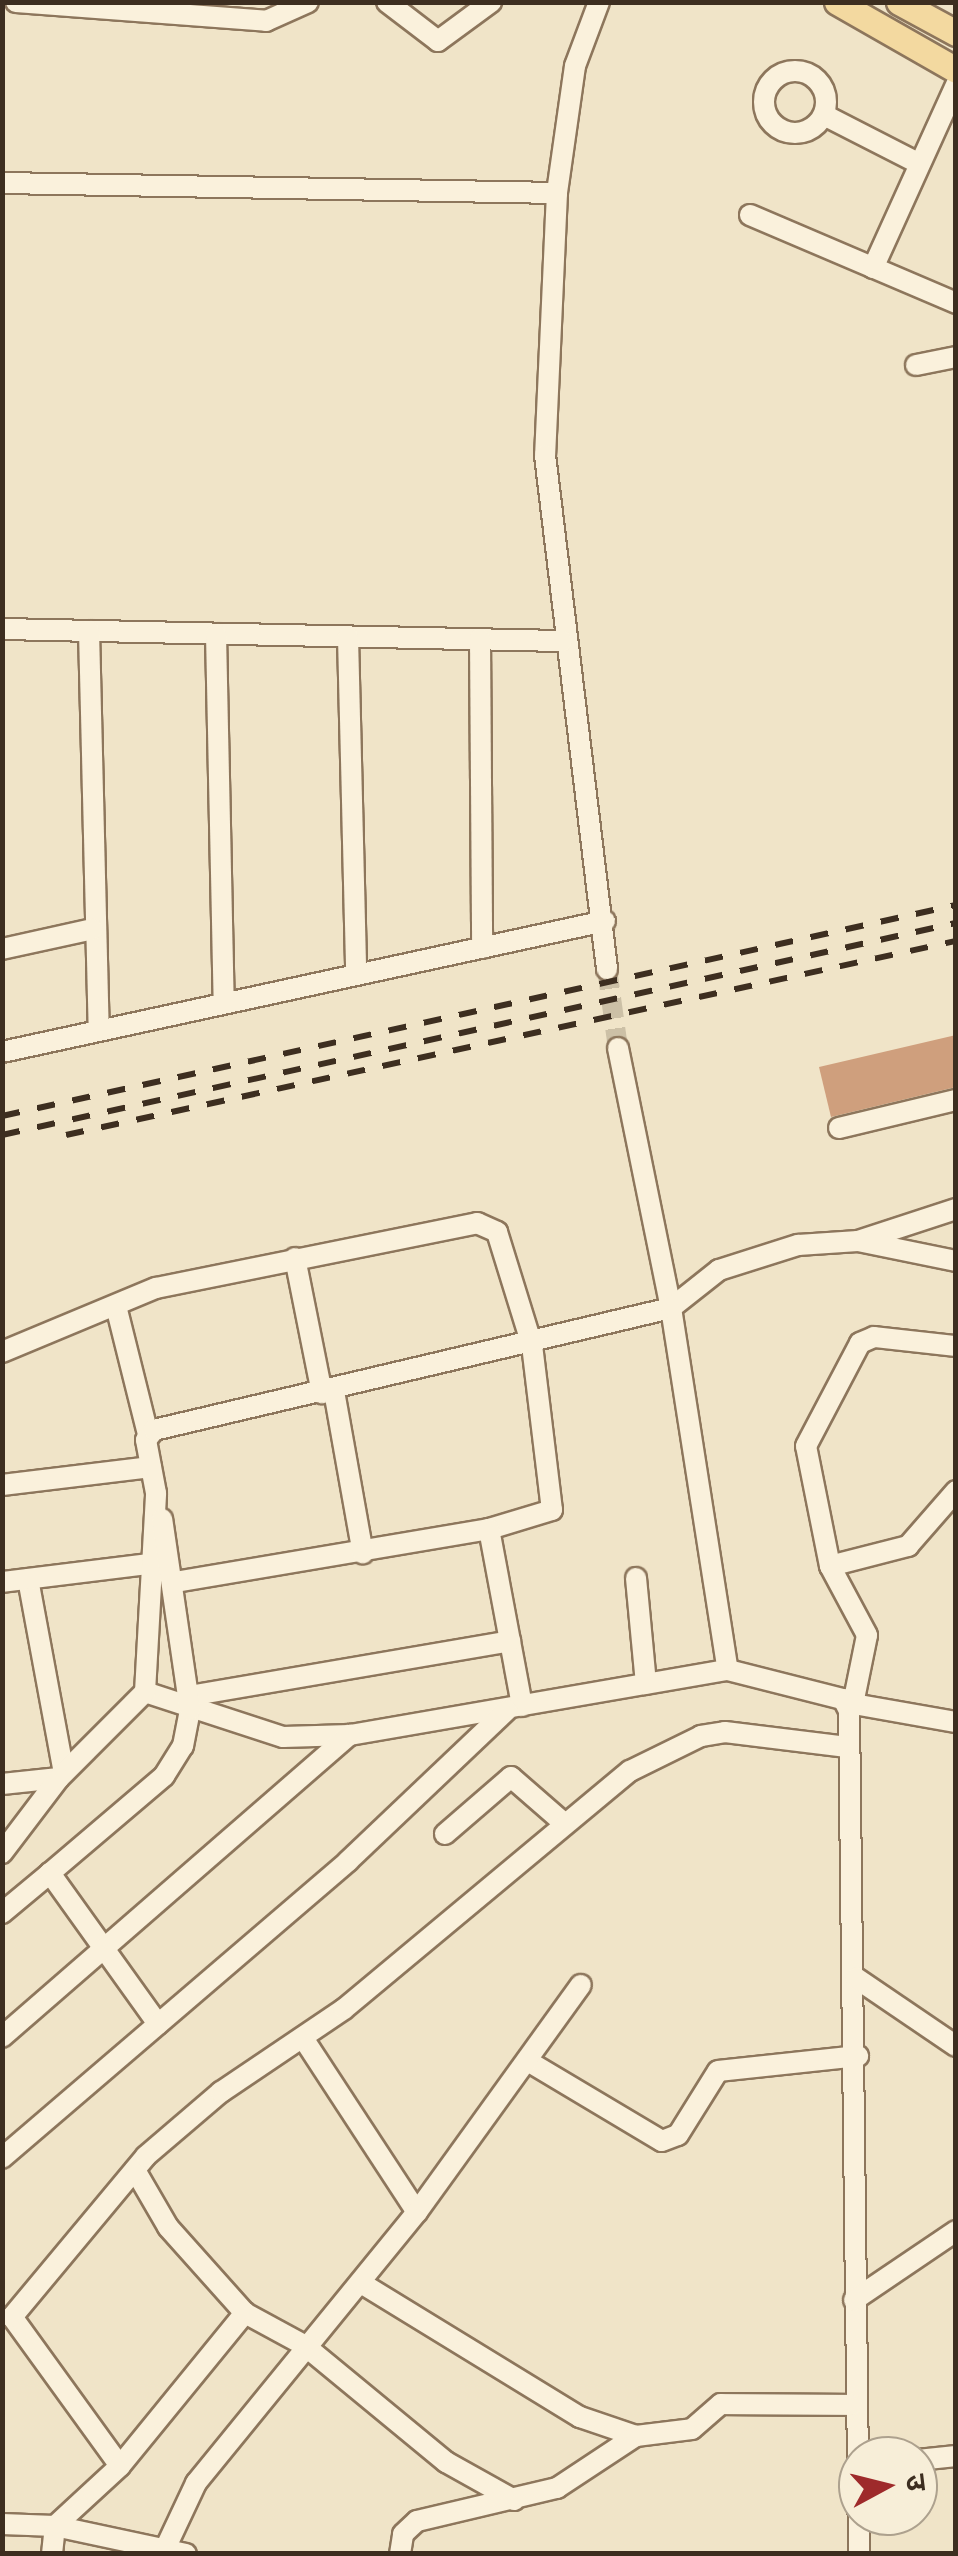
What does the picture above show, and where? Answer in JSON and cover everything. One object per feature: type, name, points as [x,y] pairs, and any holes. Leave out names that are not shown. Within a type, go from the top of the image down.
[{"type":"main road","points":[[836,2],[956,70]]},
{"type":"main road","points":[[899,2],[956,32]]},
{"type":"street","points":[[16,2],[266,21],[308,2]]},
{"type":"street","points":[[388,2],[438,41],[491,2]]},
{"type":"street","points":[[599,2],[575,66],[557,194],[545,455],[562,641],[605,921],[607,969]]},
{"type":"street","points":[[874,268],[916,162],[956,85]]},
{"type":"street","points":[[824,116],[916,162]]},
{"type":"street","points":[[2,182],[557,194]]},
{"type":"street","points":[[750,216],[956,303]]},
{"type":"street","points":[[916,364],[956,356]]},
{"type":"street","points":[[2,629],[562,641]]},
{"type":"street","points":[[90,631],[93,929],[99,1029]]},
{"type":"street","points":[[216,634],[224,1002]]},
{"type":"street","points":[[348,636],[356,974]]},
{"type":"street","points":[[480,639],[482,948]]},
{"type":"street","points":[[2,1052],[605,921]]},
{"type":"street","points":[[2,949],[93,929]]},
{"type":"street","points":[[618,1048],[671,1308],[728,1670]]},
{"type":"street","points":[[839,1128],[956,1100]]},
{"type":"street","points":[[148,1434],[532,1345],[671,1308],[719,1270],[755,1255],[858,1242],[956,1208]]},
{"type":"street","points":[[2,1352],[117,1310],[156,1288],[488,1224],[498,1232],[532,1345],[556,1501],[544,1516],[363,1553],[2,1582]]},
{"type":"street","points":[[858,1242],[956,1261]]},
{"type":"street","points":[[296,1258],[363,1553]]},
{"type":"street","points":[[2,1913],[176,1762],[189,1703],[148,1434],[117,1310]]},
{"type":"street","points":[[855,2436],[858,2056],[846,1748],[851,1704],[867,1635],[830,1566],[806,1446],[848,1355],[874,1338],[956,1346]]},
{"type":"street","points":[[2,1484],[151,1466]]},
{"type":"street","points":[[830,1566],[908,1546],[956,1491]]},
{"type":"street","points":[[489,1529],[510,1641],[515,1708]]},
{"type":"street","points":[[2,1854],[62,1776],[144,1692],[167,1569]]},
{"type":"street","points":[[636,1578],[646,1684]]},
{"type":"street","points":[[28,1579],[62,1776]]},
{"type":"street","points":[[189,1703],[510,1641]]},
{"type":"street","points":[[144,1692],[189,1703],[282,1737],[350,1735],[728,1670],[851,1704],[956,1722]]},
{"type":"street","points":[[2,2158],[515,1708]]},
{"type":"street","points":[[120,2466],[8,2320],[135,2170],[221,2092],[303,2038],[630,1771],[700,1736],[746,1732],[846,1748]]},
{"type":"street","points":[[2,2037],[350,1735]]},
{"type":"street","points":[[2,1784],[62,1776]]},
{"type":"street","points":[[445,1834],[511,1777],[564,1822]]},
{"type":"street","points":[[50,1873],[102,1952],[158,2024]]},
{"type":"street","points":[[856,1978],[956,2046]]},
{"type":"street","points":[[165,2549],[196,2483],[304,2345],[361,2283],[417,2212],[531,2063],[581,1985]]},
{"type":"street","points":[[303,2038],[417,2212]]},
{"type":"street","points":[[531,2063],[662,2141],[678,2135],[718,2070],[858,2056]]},
{"type":"street","points":[[135,2170],[178,2240],[245,2312],[304,2345],[446,2462],[514,2500]]},
{"type":"street","points":[[854,2300],[956,2231]]},
{"type":"street","points":[[361,2283],[580,2417],[636,2436]]},
{"type":"street","points":[[52,2554],[55,2526],[120,2466],[245,2312]]},
{"type":"street","points":[[400,2554],[403,2534],[417,2521],[558,2488],[636,2436],[692,2428],[729,2402],[852,2404]]},
{"type":"street","points":[[2,2524],[55,2526],[186,2554]]},
{"type":"building","points":[[956,1035],[956,1087],[831,1117],[819,1067]]},
{"type":"tunnel","points":[[607,969],[618,1048]]},
{"type":"railway","points":[[2,1116],[956,905]]},
{"type":"railway","points":[[2,1135],[956,923]]},
{"type":"railway","points":[[66,1135],[956,941]]}]
